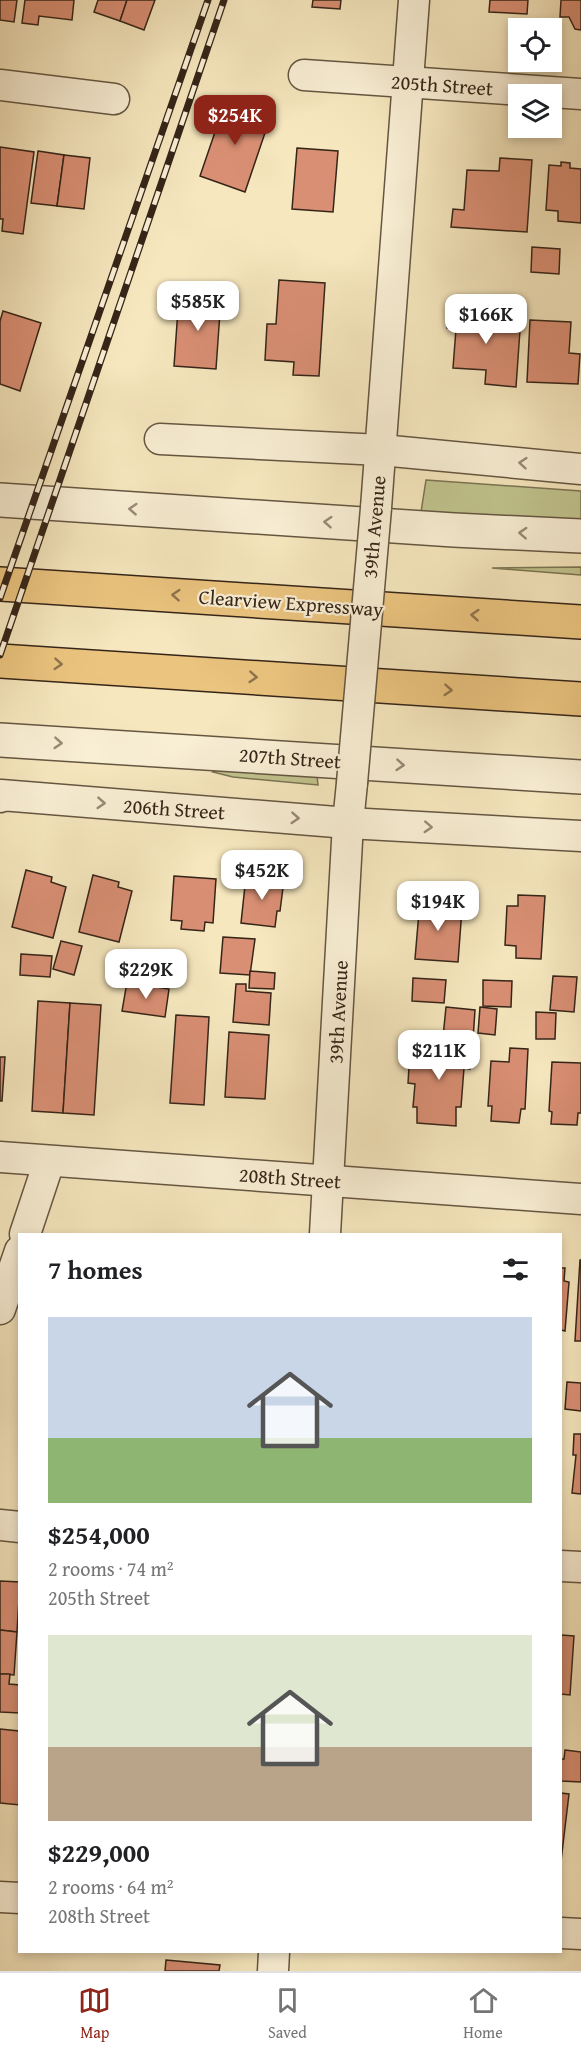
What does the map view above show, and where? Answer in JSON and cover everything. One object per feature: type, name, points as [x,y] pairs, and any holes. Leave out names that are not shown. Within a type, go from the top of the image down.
[{"type":"highway","name":"Clearview Expressway","points":[[0,584],[581,621]]},
{"type":"highway","points":[[0,661],[581,699]]},
{"type":"street","name":"39th Avenue","points":[[325,1233],[348,823],[381,450],[414,0]]},
{"type":"street","name":"205th Street","points":[[304,75],[581,94]]},
{"type":"street","points":[[0,85],[114,99]]},
{"type":"street","points":[[160,439],[381,450],[581,469]]},
{"type":"street","points":[[0,500],[454,530],[581,536]]},
{"type":"street","name":"207th Street","points":[[0,740],[581,777]]},
{"type":"street","name":"206th Street","points":[[0,796],[348,823],[581,836]]},
{"type":"street","name":"208th Street","points":[[0,1157],[581,1199]]},
{"type":"street","points":[[25,1233],[49,1162]]},
{"type":"street","points":[[0,1309],[18,1257]]},
{"type":"street","points":[[0,1525],[18,1527]]},
{"type":"street","points":[[562,1566],[581,1568]]},
{"type":"street","points":[[0,1897],[18,1898]]},
{"type":"street","points":[[562,1933],[581,1935]]},
{"type":"street","points":[[273,1971],[274,1953]]},
{"type":"green space","points":[[426,480],[581,491],[581,527],[421,512]]},
{"type":"green space","points":[[581,567],[581,575],[492,568]]},
{"type":"green space","points":[[227,765],[317,776],[318,785],[233,777],[213,772]]},
{"type":"building","points":[[0,0],[17,0],[14,22],[0,20]]},
{"type":"building","points":[[25,0],[74,0],[72,20],[39,16],[38,25],[22,23]]},
{"type":"building","points":[[98,0],[127,0],[120,21],[94,12]]},
{"type":"building","points":[[127,0],[155,0],[144,30],[120,21]]},
{"type":"building","points":[[313,0],[341,0],[340,9],[312,7]]},
{"type":"building","points":[[490,0],[528,0],[527,14],[489,12]]},
{"type":"building","points":[[561,0],[581,0],[581,30],[575,29],[569,17],[560,17]]},
{"type":"building","points":[[227,97],[249,104],[246,113],[269,121],[245,192],[200,176]]},
{"type":"building","points":[[0,147],[34,152],[23,234],[2,231]]},
{"type":"building","points":[[297,148],[338,151],[333,212],[292,209]]},
{"type":"building","points":[[38,151],[64,155],[57,206],[31,203]]},
{"type":"building","points":[[64,155],[90,158],[84,209],[57,206]]},
{"type":"building","points":[[500,158],[532,160],[527,232],[451,227],[453,209],[464,210],[467,170],[499,171]]},
{"type":"building","points":[[561,162],[570,163],[570,168],[581,169],[581,223],[558,221],[558,211],[546,210],[549,165],[561,166]]},
{"type":"building","points":[[532,247],[560,249],[559,274],[531,272]]},
{"type":"building","points":[[279,280],[325,283],[319,376],[293,375],[294,362],[265,360],[267,324],[276,324]]},
{"type":"building","points":[[179,295],[221,298],[216,369],[174,366]]},
{"type":"building","points":[[473,310],[507,313],[506,329],[520,330],[516,387],[485,384],[486,370],[453,368],[456,329],[447,328],[448,311],[473,312]]},
{"type":"building","points":[[3,311],[41,323],[20,391],[0,384],[0,321]]},
{"type":"building","points":[[530,320],[571,322],[569,353],[580,354],[578,384],[527,382]]},
{"type":"building","points":[[26,870],[52,877],[51,882],[66,887],[53,938],[12,927]]},
{"type":"building","points":[[93,875],[119,882],[118,887],[132,891],[119,942],[79,932]]},
{"type":"building","points":[[174,876],[216,879],[213,923],[205,922],[204,931],[181,929],[182,921],[171,920]]},
{"type":"building","points":[[246,876],[284,880],[280,911],[277,911],[275,927],[241,923]]},
{"type":"building","points":[[518,895],[545,896],[541,959],[516,958],[516,946],[505,945],[507,906],[518,906]]},
{"type":"building","points":[[420,900],[446,903],[445,907],[462,909],[458,962],[415,959]]},
{"type":"building","points":[[223,937],[255,939],[250,975],[220,973]]},
{"type":"building","points":[[61,941],[82,946],[74,975],[53,969]]},
{"type":"building","points":[[21,954],[52,956],[50,977],[20,975]]},
{"type":"building","points":[[250,971],[275,973],[274,989],[249,988]]},
{"type":"building","points":[[553,976],[577,977],[574,1012],[550,1010]]},
{"type":"building","points":[[413,978],[446,980],[444,1003],[412,1001]]},
{"type":"building","points":[[483,980],[512,981],[511,1007],[483,1006]]},
{"type":"building","points":[[127,982],[169,989],[165,1017],[122,1011]]},
{"type":"building","points":[[236,984],[246,984],[246,991],[271,993],[269,1025],[233,1022]]},
{"type":"building","points":[[38,1001],[70,1003],[63,1113],[32,1111]]},
{"type":"building","points":[[70,1003],[101,1005],[94,1115],[63,1113]]},
{"type":"building","points":[[446,1007],[475,1010],[473,1040],[443,1037]]},
{"type":"building","points":[[480,1007],[497,1009],[495,1035],[478,1033]]},
{"type":"building","points":[[536,1012],[556,1013],[555,1039],[536,1039]]},
{"type":"building","points":[[176,1015],[209,1017],[204,1105],[170,1103]]},
{"type":"building","points":[[229,1032],[269,1035],[265,1099],[225,1097]]},
{"type":"building","points":[[424,1038],[445,1039],[444,1045],[466,1047],[466,1050],[471,1050],[470,1069],[464,1068],[461,1107],[456,1107],[456,1126],[417,1123],[417,1107],[413,1107],[415,1084],[408,1083],[409,1067],[416,1068],[418,1043],[424,1044]]},
{"type":"building","points":[[510,1048],[528,1049],[525,1109],[521,1109],[519,1123],[491,1121],[492,1106],[488,1106],[491,1061],[509,1062]]},
{"type":"building","points":[[0,1057],[5,1057],[2,1101],[0,1101]]},
{"type":"building","points":[[552,1062],[581,1063],[581,1113],[578,1113],[577,1125],[551,1124],[552,1112],[549,1111]]},
{"type":"building","points":[[580,1260],[581,1341],[575,1341]]},
{"type":"building","points":[[562,1268],[565,1268],[564,1281],[569,1282],[565,1331],[562,1330]]},
{"type":"building","points":[[567,1382],[581,1383],[581,1411],[565,1409]]},
{"type":"building","points":[[574,1434],[581,1434],[581,1494],[572,1493],[576,1455],[573,1455]]},
{"type":"building","points":[[0,1581],[18,1582],[17,1632],[0,1630]]},
{"type":"building","points":[[0,1630],[17,1632],[14,1675],[0,1674]]},
{"type":"building","points":[[562,1635],[574,1636],[570,1695],[562,1694]]},
{"type":"building","points":[[0,1674],[10,1674],[9,1684],[18,1685],[18,1713],[0,1712]]},
{"type":"building","points":[[0,1729],[18,1731],[18,1805],[0,1803]]},
{"type":"building","points":[[565,1750],[581,1752],[581,1782],[562,1781],[562,1759],[564,1759]]},
{"type":"building","points":[[562,1793],[569,1794],[562,1853]]},
{"type":"building","points":[[166,1960],[220,1965],[219,1971],[165,1971]]},
{"type":"railway","points":[[0,598],[208,0]]},
{"type":"railway","points":[[0,655],[224,0]]}]
